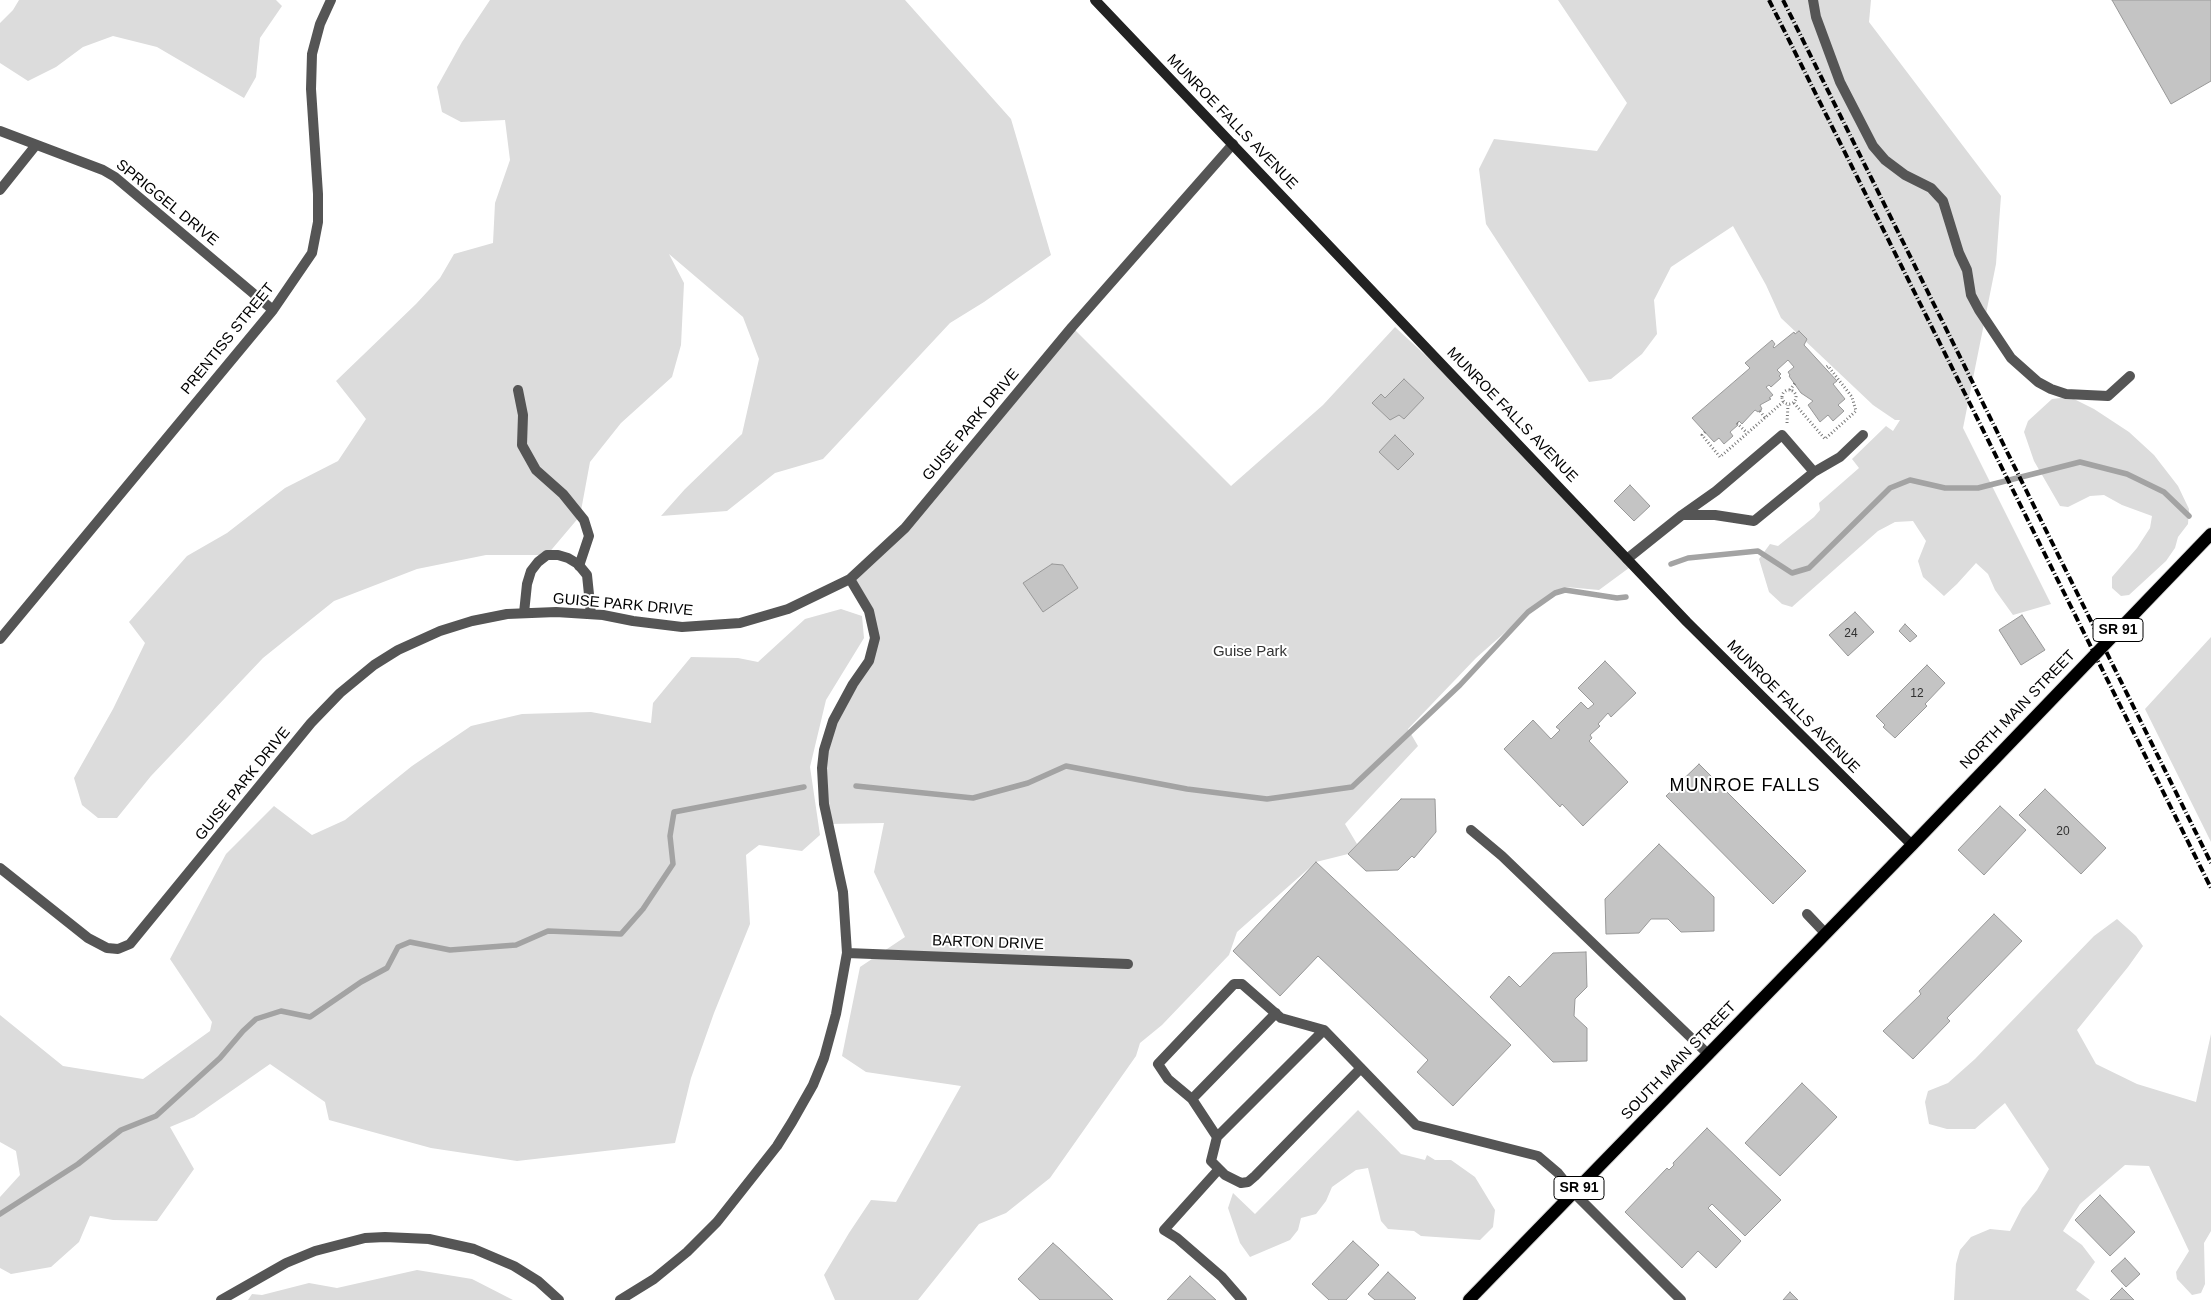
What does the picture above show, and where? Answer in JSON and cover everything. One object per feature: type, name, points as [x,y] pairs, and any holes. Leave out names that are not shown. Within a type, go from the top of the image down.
[{"type":"main road","name":"NORTH MAIN STREET","points":[[1912,846],[2211,534]]},
{"type":"main road","name":"SOUTH MAIN STREET","points":[[1469,1300],[1912,846]]},
{"type":"street","name":"PRENTISS STREET","points":[[0,639],[273,310],[312,253],[316,238],[318,194],[311,89],[312,54],[320,24],[331,0]]},
{"type":"street","name":"MUNROE FALLS AVENUE","points":[[1095,0],[1627,559],[1912,846]]},
{"type":"street","points":[[1813,0],[1816,18],[1840,82],[1873,146],[1885,160],[1905,175],[1932,188],[1943,201],[1959,253],[1967,270],[1971,295],[1978,310],[2011,358],[2038,382],[2050,389],[2066,394],[2108,396],[2130,376]]},
{"type":"street","name":"SPRIGGEL DRIVE","points":[[0,131],[103,170],[273,310]]},
{"type":"street","name":"GUISE PARK DRIVE","points":[[0,868],[88,938],[106,948],[118,948],[130,944],[312,723],[340,692],[398,650],[425,637],[472,621],[507,614],[556,612],[591,614],[666,626],[718,626],[740,623],[788,610],[850,579],[905,528],[1072,326],[1232,144]]},
{"type":"street","points":[[0,190],[36,145]]},
{"type":"street","points":[[518,390],[523,415],[522,445],[536,470],[563,494],[584,520],[589,536],[579,566]]},
{"type":"street","points":[[1627,559],[1682,515],[1716,491],[1782,435],[1814,472]]},
{"type":"street","points":[[1682,515],[1715,515],[1754,521],[1814,472],[1840,458],[1862,435]]},
{"type":"street","points":[[524,613],[526,584],[538,562],[547,556],[558,555],[568,558],[587,575],[591,614]]},
{"type":"street","points":[[620,1300],[654,1279],[693,1246],[716,1222],[777,1146],[813,1085],[824,1058],[836,1014],[847,953],[840,872],[824,804],[822,777],[824,750],[833,721],[853,684],[869,661],[875,638],[869,611],[850,579]]},
{"type":"street","points":[[1471,830],[1502,856],[1708,1054]]},
{"type":"street","points":[[1807,914],[1826,934]]},
{"type":"street","name":"BARTON DRIVE","points":[[847,953],[1128,964]]},
{"type":"street","points":[[1216,1138],[1192,1100],[1159,1068],[1159,1061],[1238,983],[1254,993],[1281,1018],[1324,1030],[1416,1125],[1538,1156],[1558,1173],[1574,1193],[1682,1300]]},
{"type":"street","points":[[1192,1100],[1276,1014]]},
{"type":"street","points":[[1324,1030],[1216,1138],[1210,1161],[1225,1175],[1242,1183],[1248,1182],[1361,1068]]},
{"type":"street","points":[[1219,1169],[1164,1230],[1177,1238],[1222,1277],[1242,1300]]},
{"type":"street","points":[[221,1300],[286,1263],[315,1251],[365,1238],[394,1237],[429,1238],[474,1249],[514,1266],[538,1281],[560,1300]]},
{"type":"path","points":[[1794,403],[1825,439],[1856,411],[1852,397],[1828,366],[1826,368]]},
{"type":"path","points":[[1705,432],[1702,436],[1720,457],[1783,402],[1783,394],[1790,390],[1794,383]]},
{"type":"path","points":[[1790,390],[1796,395],[1794,403]]},
{"type":"path","points":[[1783,402],[1788,405],[1794,403]]},
{"type":"path","points":[[1787,422],[1788,405]]},
{"type":"path","points":[[1760,411],[1764,418]]},
{"type":"path","points":[[1737,422],[1747,433]]},
{"type":"green space","points":[[19,0],[276,0],[282,6],[260,38],[256,77],[244,98],[157,47],[113,36],[83,47],[56,67],[28,81],[0,63],[0,23],[13,10]]},
{"type":"green space","points":[[490,0],[905,0],[1011,119],[1051,255],[984,302],[950,323],[823,459],[775,473],[727,511],[661,516],[685,489],[742,434],[759,359],[743,317],[669,254],[684,283],[681,345],[672,377],[621,423],[590,462],[580,516],[547,555],[486,555],[417,569],[334,601],[263,658],[151,776],[117,818],[98,818],[82,805],[74,778],[113,709],[145,643],[129,622],[187,556],[227,533],[285,488],[338,461],[366,419],[336,381],[416,304],[440,278],[454,254],[493,243],[495,203],[510,160],[505,120],[461,122],[442,112],[437,87],[462,42]]},
{"type":"green space","points":[[1558,0],[1871,0],[1869,22],[2001,196],[1996,264],[1963,428],[2051,604],[2013,615],[1995,590],[1988,574],[1976,563],[1944,596],[1923,577],[1918,561],[1926,541],[1913,521],[1895,522],[1878,531],[1792,607],[1782,604],[1769,592],[1759,559],[1770,544],[1778,546],[1814,517],[1820,510],[1819,503],[1859,468],[1852,459],[1886,426],[1893,431],[1900,420],[1895,420],[1873,405],[1781,318],[1766,285],[1733,226],[1671,267],[1654,300],[1657,334],[1642,354],[1611,379],[1589,382],[1486,224],[1479,169],[1494,139],[1597,151],[1627,103]]},
{"type":"green space","name":"Guise Park","points":[[1072,327],[1231,486],[1323,405],[1395,327],[1494,419],[1633,565],[1599,590],[1566,587],[1528,612],[1476,658],[1408,729],[1418,746],[1345,824],[1357,844],[1348,854],[1316,862],[1237,932],[1229,955],[1162,1025],[1140,1043],[1136,1056],[1050,1178],[1006,1213],[979,1224],[918,1300],[835,1300],[824,1275],[871,1200],[896,1202],[961,1086],[866,1072],[842,1056],[860,967],[905,937],[874,872],[884,823],[827,824],[824,750],[875,638],[850,579],[890,544]]},
{"type":"green space","points":[[2070,397],[2094,409],[2129,432],[2154,455],[2178,486],[2189,509],[2188,524],[2178,537],[2175,548],[2166,561],[2129,595],[2121,596],[2112,588],[2112,577],[2137,548],[2150,528],[2152,516],[2122,505],[2104,495],[2090,496],[2068,507],[2060,506],[2034,461],[2024,432],[2028,421],[2052,399]]},
{"type":"green space","points":[[841,609],[862,616],[864,638],[826,700],[810,767],[820,835],[802,851],[759,845],[746,855],[750,924],[714,1013],[691,1078],[675,1143],[517,1161],[431,1148],[329,1120],[325,1102],[270,1064],[194,1117],[170,1127],[194,1169],[157,1221],[113,1220],[90,1216],[79,1242],[51,1267],[11,1274],[0,1268],[0,1197],[20,1175],[16,1151],[0,1142],[0,1015],[63,1066],[143,1079],[210,1031],[212,1022],[170,959],[226,854],[274,806],[312,835],[345,820],[412,766],[471,726],[522,714],[591,712],[651,723],[653,703],[691,657],[738,658],[758,662],[805,619]]},
{"type":"green space","points":[[2211,637],[2211,842],[2145,709]]},
{"type":"green space","points":[[2117,919],[2136,936],[2143,946],[2077,1030],[2096,1064],[2137,1084],[2196,1102],[2211,1034],[2211,1231],[2204,1243],[2205,1284],[2201,1293],[2192,1295],[2177,1279],[2176,1272],[2189,1251],[2149,1166],[2125,1165],[2080,1204],[2063,1231],[2082,1245],[2095,1262],[2076,1290],[2090,1300],[1954,1300],[1956,1264],[1960,1250],[1971,1237],[1990,1229],[2010,1231],[2022,1208],[2037,1190],[2049,1169],[2005,1103],[1975,1129],[1947,1129],[1929,1124],[1925,1102],[1928,1091],[1948,1083],[1975,1059],[2094,936]]},
{"type":"green space","points":[[1358,1110],[1401,1154],[1425,1160],[1427,1155],[1435,1160],[1451,1160],[1475,1177],[1495,1210],[1493,1227],[1480,1240],[1421,1236],[1414,1231],[1388,1229],[1381,1221],[1368,1168],[1356,1170],[1332,1187],[1326,1201],[1316,1214],[1301,1218],[1298,1230],[1290,1240],[1250,1257],[1240,1243],[1228,1208],[1233,1193],[1255,1214]]},
{"type":"green space","points":[[417,1270],[472,1279],[513,1300],[248,1300],[252,1294],[262,1295],[309,1283],[337,1288]]},
{"type":"building","points":[[2112,0],[2211,0],[2211,81],[2171,104]]},
{"type":"building","points":[[1799,331],[1807,339],[1804,345],[1837,381],[1833,384],[1845,399],[1838,405],[1844,411],[1833,421],[1828,415],[1820,422],[1808,405],[1813,401],[1801,393],[1789,376],[1788,372],[1794,367],[1788,360],[1777,370],[1781,374],[1779,376],[1781,378],[1771,387],[1769,385],[1766,387],[1773,395],[1769,398],[1771,399],[1760,405],[1762,409],[1758,412],[1755,410],[1742,424],[1739,421],[1738,425],[1730,432],[1733,436],[1724,444],[1719,438],[1714,442],[1692,418],[1750,368],[1745,363],[1772,340],[1775,344],[1774,348],[1794,332],[1795,334]]},
{"type":"building","points":[[1404,379],[1424,398],[1404,419],[1399,415],[1390,420],[1372,403],[1381,394],[1385,398]]},
{"type":"building","points":[[1395,435],[1414,454],[1398,470],[1379,452]]},
{"type":"building","points":[[1630,485],[1650,506],[1634,521],[1614,501]]},
{"type":"building","points":[[1052,564],[1063,565],[1078,588],[1043,612],[1023,583]]},
{"type":"building","points":[[1855,612],[1874,632],[1848,656],[1829,635]]},
{"type":"building","points":[[2022,615],[2045,650],[2021,665],[1999,630]]},
{"type":"building","points":[[1905,624],[1917,636],[1910,642],[1899,631]]},
{"type":"building","points":[[1605,661],[1636,693],[1611,717],[1608,713],[1598,724],[1600,726],[1590,735],[1592,738],[1589,741],[1628,782],[1583,826],[1562,804],[1560,807],[1504,749],[1533,720],[1551,739],[1560,730],[1556,727],[1581,702],[1588,709],[1594,704],[1578,688]]},
{"type":"building","points":[[1927,665],[1945,683],[1925,704],[1927,706],[1895,738],[1883,727],[1885,725],[1876,716]]},
{"type":"building","points":[[1699,764],[1806,871],[1773,904],[1666,796]]},
{"type":"building","points":[[2045,789],[2106,848],[2081,874],[2019,815]]},
{"type":"building","points":[[1401,799],[1435,799],[1436,832],[1414,858],[1412,856],[1398,870],[1366,871],[1348,854]]},
{"type":"building","points":[[2000,806],[2026,830],[1984,875],[1958,850]]},
{"type":"building","points":[[1659,844],[1714,897],[1714,931],[1681,932],[1668,919],[1651,919],[1639,933],[1606,934],[1605,899]]},
{"type":"building","points":[[1316,862],[1511,1045],[1453,1106],[1417,1072],[1428,1060],[1318,956],[1280,996],[1233,951]]},
{"type":"building","points":[[1994,914],[2022,941],[1947,1018],[1950,1021],[1913,1059],[1883,1031],[1921,994],[1919,991]]},
{"type":"building","points":[[1586,952],[1587,987],[1575,999],[1574,1016],[1587,1028],[1587,1061],[1553,1062],[1490,997],[1509,976],[1520,987],[1553,953]]},
{"type":"building","points":[[1802,1083],[1837,1117],[1780,1176],[1745,1143]]},
{"type":"building","points":[[1707,1128],[1781,1200],[1745,1236],[1712,1204],[1708,1208],[1741,1241],[1716,1268],[1698,1251],[1682,1268],[1625,1212],[1667,1168],[1669,1170],[1674,1165],[1673,1163]]},
{"type":"building","points":[[2100,1195],[2135,1232],[2110,1256],[2075,1220]]},
{"type":"building","points":[[1353,1241],[1379,1265],[1346,1300],[1329,1300],[1312,1284]]},
{"type":"building","points":[[1053,1243],[1113,1300],[1040,1300],[1018,1279]]},
{"type":"building","points":[[2125,1258],[2140,1274],[2126,1287],[2111,1271]]},
{"type":"building","points":[[1388,1272],[1416,1298],[1414,1300],[1375,1300],[1368,1294]]},
{"type":"building","points":[[1190,1276],[1216,1300],[1167,1300]]},
{"type":"building","points":[[2122,1288],[2134,1300],[2110,1300]]},
{"type":"building","points":[[1790,1292],[1798,1300],[1783,1300]]},
{"type":"waterway","points":[[1671,564],[1688,558],[1758,551],[1792,573],[1809,568],[1890,488],[1910,480],[1945,488],[1978,488],[2080,462],[2127,474],[2164,492],[2189,516]]},
{"type":"waterway","points":[[856,786],[973,798],[1028,783],[1066,766],[1187,789],[1267,799],[1352,787],[1460,685],[1528,612],[1555,593],[1565,590],[1617,598],[1626,597]]},
{"type":"waterway","points":[[0,1214],[78,1164],[121,1130],[156,1116],[220,1058],[256,1019],[281,1011],[310,1017],[361,982],[387,968],[398,947],[410,942],[450,950],[516,945],[548,931],[621,934],[643,909],[673,864],[670,836],[674,812],[804,787]]},
{"type":"railway","points":[[1769,0],[2211,888]]},
{"type":"railway","points":[[1783,0],[2211,863]]},
{"type":"district","name":"MUNROE FALLS","points":[[1745,786]]}]
